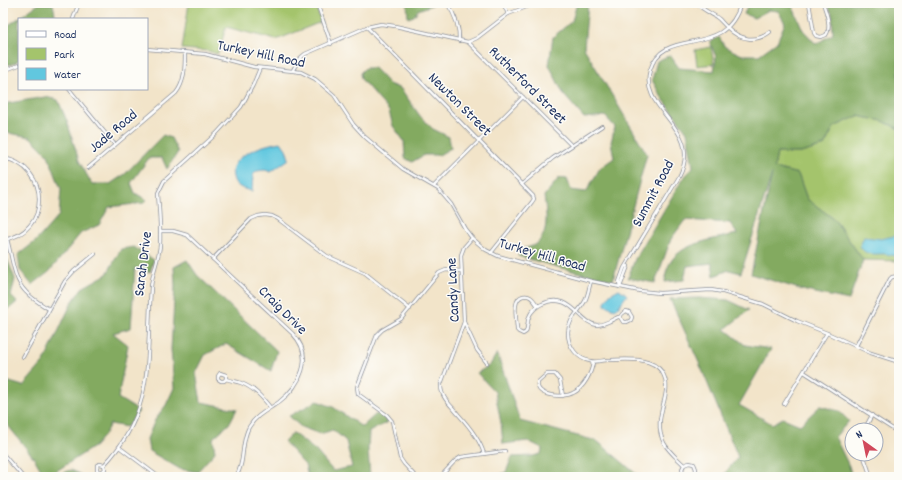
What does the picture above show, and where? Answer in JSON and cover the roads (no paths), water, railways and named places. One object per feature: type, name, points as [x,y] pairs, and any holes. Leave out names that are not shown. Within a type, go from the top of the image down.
[{"type":"street","points":[[73,18],[79,3]]},
{"type":"street","points":[[317,3],[331,44]]},
{"type":"street","points":[[447,3],[458,25],[459,41]]},
{"type":"street","points":[[503,3],[508,14]]},
{"type":"street","points":[[293,70],[302,56],[373,25],[388,25],[468,42],[478,38],[508,14],[537,3]]},
{"type":"street","points":[[696,3],[720,19],[727,28],[738,36],[750,40],[757,39],[770,32]]},
{"type":"street","points":[[727,28],[741,3]]},
{"type":"street","points":[[809,3],[814,33],[816,36],[821,37],[826,35],[828,31],[828,19],[823,3]]},
{"type":"street","name":"Newton Street","points":[[367,27],[534,196],[534,199],[491,253]]},
{"type":"street","name":"Summit Road","points":[[620,287],[619,282],[624,268],[679,177],[684,164],[685,150],[680,135],[651,94],[649,78],[652,65],[658,56],[669,47],[708,38],[727,28]]},
{"type":"street","name":"Rutherford Street","points":[[468,42],[571,145]]},
{"type":"street","name":"Turkey Hill Road","points":[[148,49],[205,54],[247,66],[293,70],[301,72],[321,83],[334,94],[358,130],[374,146],[403,169],[434,186],[444,195],[472,238],[491,253],[512,261],[591,281],[656,293],[717,290],[763,304],[797,321],[877,356],[899,362]]},
{"type":"street","name":"Jade Road","points":[[88,168],[180,88],[183,81],[185,52]]},
{"type":"street","points":[[3,71],[18,65]]},
{"type":"street","name":"Sarah Drive","points":[[104,465],[129,432],[136,417],[144,390],[151,284],[159,252],[160,231],[158,193],[164,181],[216,134],[241,107],[251,90],[260,68]]},
{"type":"street","points":[[70,90],[115,145]]},
{"type":"street","points":[[434,186],[523,97]]},
{"type":"street","points":[[522,184],[553,158],[602,126]]},
{"type":"street","points":[[3,158],[13,161],[26,169],[35,180],[39,195],[38,209],[32,223],[21,233],[3,240]]},
{"type":"street","points":[[213,259],[251,219],[258,216],[272,216],[284,223],[327,256],[365,273],[410,309]]},
{"type":"street","name":"Craig Drive","points":[[160,231],[173,231],[187,235],[293,334],[298,339],[303,349],[304,363],[301,377],[283,399],[257,417],[247,431],[244,442],[242,465],[236,477]]},
{"type":"street","name":"Candy Lane","points":[[472,238],[464,248],[461,255],[464,322],[477,350],[487,362]]},
{"type":"street","points":[[7,239],[20,284],[26,293],[49,309]]},
{"type":"street","points":[[22,357],[69,276],[95,254]]},
{"type":"street","points":[[416,477],[400,458],[392,421],[387,415],[358,394],[357,388],[378,335],[382,330],[401,319],[440,273],[446,270],[461,271]]},
{"type":"street","points":[[856,346],[890,279],[892,277],[899,276]]},
{"type":"street","points":[[591,281],[586,300],[571,320],[568,327],[569,342],[574,351],[589,361],[642,360],[652,363],[660,370],[667,386],[660,418],[661,434],[669,450],[684,465]]},
{"type":"street","points":[[538,306],[533,299],[528,296],[523,296],[518,299],[516,306],[517,330],[519,332],[523,334],[526,332],[529,317],[538,306],[548,302],[556,301],[564,303],[597,325],[620,317],[622,313],[626,311],[632,316],[630,321],[626,322],[622,321],[620,317]]},
{"type":"street","points":[[464,322],[441,384],[441,388],[447,401],[480,442],[484,454]]},
{"type":"street","points":[[784,404],[827,333]]},
{"type":"street","points":[[563,396],[560,380],[555,374],[547,374],[538,382],[537,386],[541,391],[552,395],[563,396],[573,394],[580,389],[591,372],[593,362]]},
{"type":"street","points":[[804,372],[899,433]]},
{"type":"street","points":[[226,379],[250,387],[261,396],[270,408]]},
{"type":"street","points":[[868,422],[872,415]]},
{"type":"street","points":[[895,430],[899,422]]},
{"type":"street","points":[[119,447],[158,477]]},
{"type":"street","points":[[440,477],[455,461],[461,457],[505,451]]},
{"type":"street","points":[[3,454],[23,477]]},
{"type":"street","points":[[865,462],[871,477]]},
{"type":"street","points":[[689,463],[694,464],[696,469],[695,474],[690,477],[684,474],[682,471],[684,465],[689,463]]},
{"type":"water","points":[[281,142],[286,149],[289,159],[271,172],[265,170],[257,171],[253,175],[252,191],[243,188],[236,183],[232,172],[233,166],[237,160],[254,149]]},
{"type":"water","points":[[899,235],[899,255],[868,253],[865,252],[860,246],[864,237],[881,239]]},
{"type":"water","points":[[619,289],[627,295],[618,307],[615,309],[605,305],[605,302],[610,294]]}]
